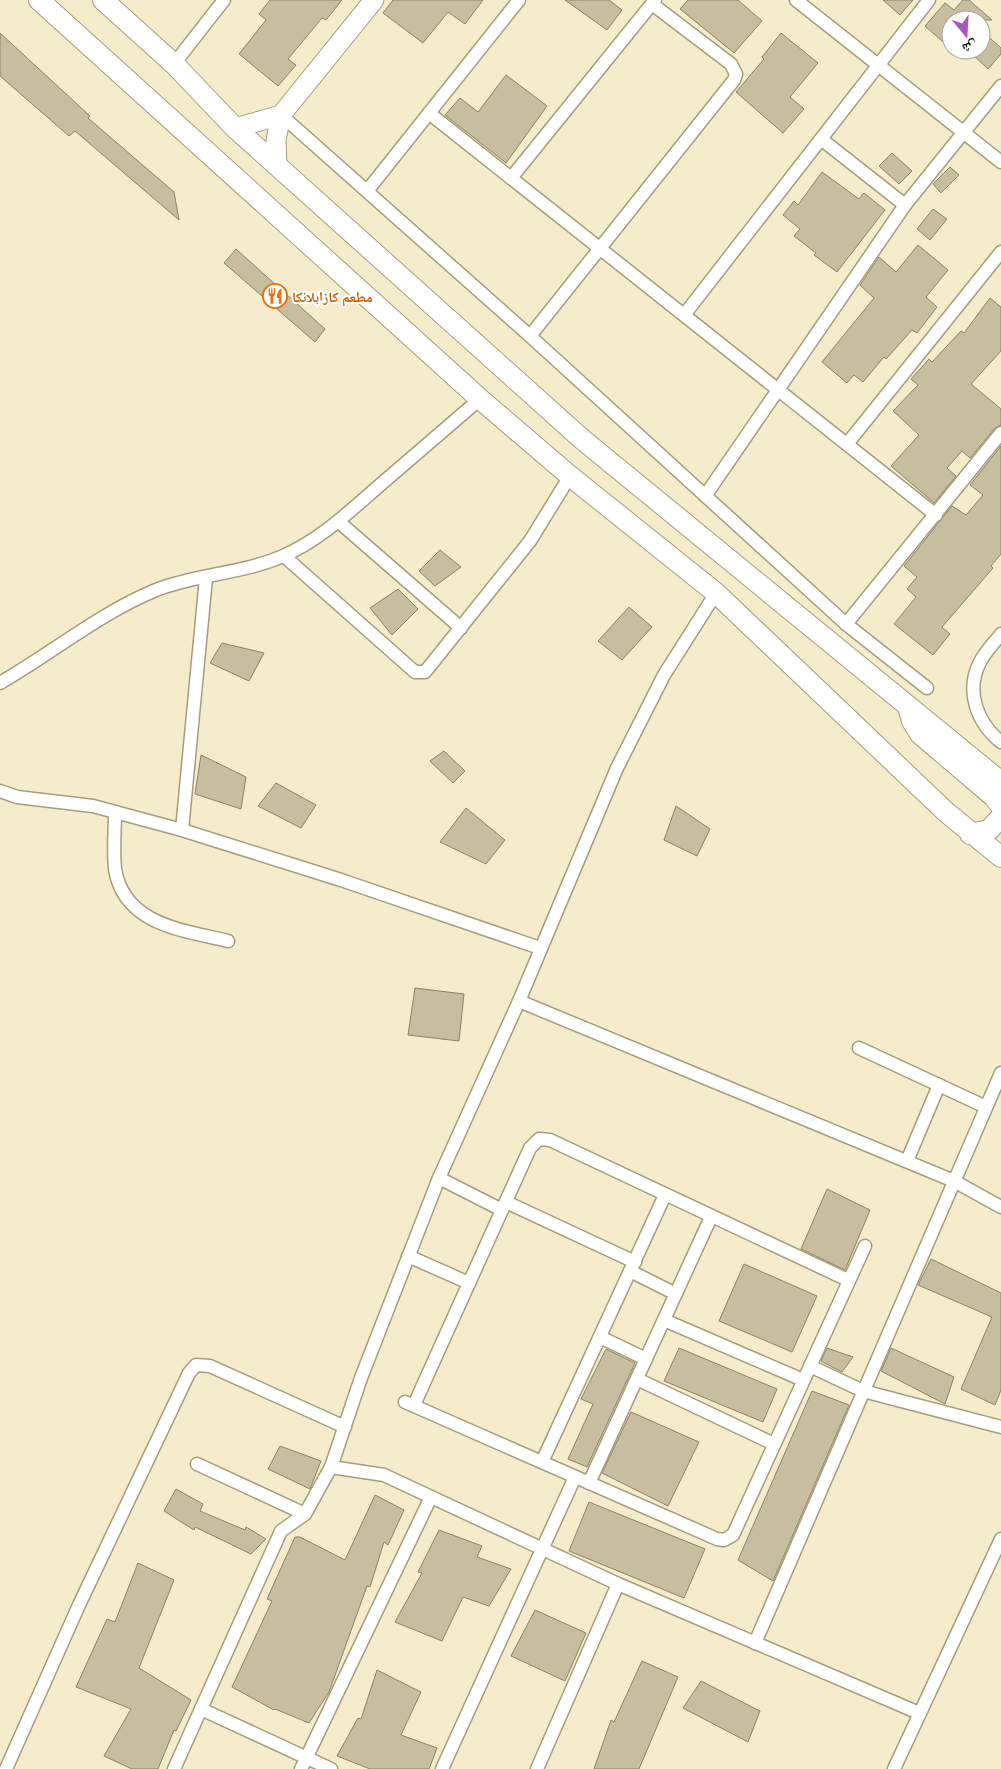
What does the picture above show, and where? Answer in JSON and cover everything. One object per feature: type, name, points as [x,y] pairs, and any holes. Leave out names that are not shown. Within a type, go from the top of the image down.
[{"type":"main road","points":[[39,0],[480,398],[570,476],[716,593],[970,834],[1001,857]]},
{"type":"main road","points":[[103,0],[174,64],[235,128],[582,440],[1001,782]]},
{"type":"main road","points":[[908,707],[912,722],[920,734],[994,797],[1001,806]]},
{"type":"main road","points":[[970,834],[989,830],[1001,817]]},
{"type":"street","points":[[174,64],[224,0]]},
{"type":"street","points":[[277,166],[276,140],[281,115],[374,0]]},
{"type":"street","points":[[367,191],[519,0]]},
{"type":"street","points":[[797,0],[1001,162]]},
{"type":"street","points":[[684,315],[929,0]]},
{"type":"street","points":[[511,178],[653,2],[731,64],[736,74],[728,88],[530,336]]},
{"type":"street","points":[[706,496],[905,205],[1001,86]]},
{"type":"street","points":[[429,112],[936,515]]},
{"type":"street","points":[[235,128],[281,115]]},
{"type":"street","points":[[281,115],[530,336],[846,624],[927,688]]},
{"type":"street","points":[[821,139],[905,205]]},
{"type":"street","points":[[846,444],[1001,252]]},
{"type":"street","points":[[0,683],[32,665],[115,610],[178,582],[206,578],[284,556],[339,522],[480,398]]},
{"type":"street","points":[[846,624],[1001,433]]},
{"type":"street","points":[[284,556],[415,672],[425,672],[530,541],[570,476]]},
{"type":"street","points":[[339,522],[461,628]]},
{"type":"street","points":[[182,830],[206,578]]},
{"type":"street","points":[[174,1769],[281,1531],[305,1514],[331,1467],[361,1378],[439,1178],[519,1001],[618,768],[664,675],[716,593]]},
{"type":"street","points":[[1001,634],[980,662],[976,673],[974,695],[980,717],[989,731],[1001,742]]},
{"type":"street","points":[[0,791],[17,797],[75,802],[182,830],[341,880],[540,948]]},
{"type":"street","points":[[115,812],[115,869],[120,888],[136,910],[158,924],[228,941]]},
{"type":"street","points":[[519,1001],[954,1181],[1001,1207]]},
{"type":"street","points":[[859,1048],[986,1107]]},
{"type":"street","points":[[755,1643],[1001,1073]]},
{"type":"street","points":[[907,1162],[939,1085]]},
{"type":"street","points":[[848,1280],[542,1138],[535,1141],[530,1148],[469,1283],[410,1404],[724,1540],[733,1535],[865,1246]]},
{"type":"street","points":[[439,1178],[504,1206],[633,1267],[676,1294]]},
{"type":"street","points":[[542,1462],[665,1195]]},
{"type":"street","points":[[589,1483],[711,1217]]},
{"type":"street","points":[[408,1256],[469,1283]]},
{"type":"street","points":[[664,1320],[804,1380]]},
{"type":"street","points":[[600,1337],[646,1359]]},
{"type":"street","points":[[6,1769],[96,1569],[189,1373],[196,1365],[210,1366],[345,1426]]},
{"type":"street","points":[[810,1366],[863,1391],[1001,1427]]},
{"type":"street","points":[[637,1379],[774,1444]]},
{"type":"street","points":[[197,1464],[305,1514]]},
{"type":"street","points":[[331,1467],[384,1474],[618,1584],[919,1713]]},
{"type":"street","points":[[442,1769],[575,1477]]},
{"type":"street","points":[[304,1764],[431,1497]]},
{"type":"street","points":[[894,1769],[1001,1539]]},
{"type":"street","points":[[537,1769],[618,1584]]},
{"type":"street","points":[[201,1709],[304,1764],[331,1769]]},
{"type":"building","points":[[270,0],[342,0],[326,20],[322,18],[288,59],[296,65],[278,86],[239,54],[266,20],[259,14]]},
{"type":"building","points":[[393,0],[483,0],[465,24],[448,12],[423,43],[383,13]]},
{"type":"building","points":[[565,0],[609,0],[622,10],[607,30]]},
{"type":"building","points":[[688,0],[738,0],[762,21],[734,53],[680,9]]},
{"type":"building","points":[[883,0],[913,0],[900,15]]},
{"type":"building","points":[[963,0],[969,0],[980,10],[954,10]]},
{"type":"building","points":[[945,3],[954,10],[941,10],[941,40],[925,26]]},
{"type":"building","points":[[0,33],[90,116],[88,118],[174,192],[179,220],[75,131],[69,136],[0,76]]},
{"type":"building","points":[[781,33],[818,63],[790,97],[804,109],[783,133],[736,92],[764,59],[762,57]]},
{"type":"building","points":[[991,39],[1001,48],[1001,54],[988,69],[979,60],[991,60]]},
{"type":"building","points":[[506,75],[547,106],[506,163],[445,115],[460,98],[478,112]]},
{"type":"building","points":[[892,153],[912,171],[899,184],[879,166]]},
{"type":"building","points":[[950,167],[959,175],[941,193],[933,184]]},
{"type":"building","points":[[822,172],[859,199],[864,193],[885,210],[837,272],[814,255],[816,253],[794,236],[800,229],[783,215],[794,201],[798,205]]},
{"type":"building","points":[[933,209],[947,219],[930,240],[917,229]]},
{"type":"building","points":[[918,245],[948,270],[926,297],[937,307],[917,333],[912,330],[886,359],[884,357],[863,382],[854,375],[847,383],[822,362],[874,298],[860,285],[879,257],[896,272]]},
{"type":"building","name":"مطعم كازابلانكا","points":[[236,249],[325,329],[315,342],[224,263]]},
{"type":"building","points":[[990,298],[1001,307],[1001,351],[971,384],[1001,409],[1001,425],[995,428],[970,458],[962,451],[947,468],[956,476],[934,503],[891,466],[919,435],[893,411],[918,385],[911,379],[929,359],[932,362],[961,331],[964,333]]},
{"type":"building","points":[[1001,446],[1001,554],[991,566],[993,568],[942,627],[950,634],[933,655],[894,624],[916,597],[907,589],[917,577],[904,566],[952,506],[966,515],[983,495],[970,485]]},
{"type":"building","points":[[440,550],[461,567],[435,586],[419,571]]},
{"type":"building","points":[[398,589],[418,609],[392,635],[370,608]]},
{"type":"building","points":[[629,607],[652,627],[622,660],[598,641]]},
{"type":"building","points":[[222,643],[264,653],[249,681],[210,663]]},
{"type":"building","points":[[444,751],[465,771],[453,783],[430,761]]},
{"type":"building","points":[[201,755],[246,777],[241,809],[195,794]]},
{"type":"building","points":[[276,783],[316,805],[301,828],[258,806]]},
{"type":"building","points":[[676,806],[710,829],[697,856],[664,840]]},
{"type":"building","points":[[466,808],[505,840],[486,864],[440,842]]},
{"type":"building","points":[[415,988],[464,994],[459,1041],[408,1035]]},
{"type":"building","points":[[827,1189],[870,1210],[845,1270],[801,1249]]},
{"type":"building","points":[[931,1259],[1001,1293],[1001,1390],[995,1405],[961,1389],[992,1317],[918,1285]]},
{"type":"building","points":[[744,1264],[817,1296],[792,1352],[719,1321]]},
{"type":"building","points":[[679,1348],[777,1389],[763,1422],[664,1381]]},
{"type":"building","points":[[827,1348],[853,1357],[842,1372],[821,1361]]},
{"type":"building","points":[[891,1348],[954,1377],[945,1404],[881,1371]]},
{"type":"building","points":[[606,1349],[635,1363],[587,1467],[568,1459],[593,1404],[581,1399]]},
{"type":"building","points":[[812,1391],[849,1405],[773,1581],[738,1560]]},
{"type":"building","points":[[631,1412],[699,1442],[668,1506],[602,1473]]},
{"type":"building","points":[[280,1446],[321,1461],[310,1489],[268,1469]]},
{"type":"building","points":[[176,1489],[203,1504],[200,1511],[245,1530],[246,1527],[266,1539],[251,1554],[195,1527],[194,1530],[164,1511]]},
{"type":"building","points":[[375,1495],[404,1510],[388,1545],[384,1542],[370,1587],[367,1586],[329,1692],[309,1723],[274,1710],[232,1687],[272,1601],[267,1599],[295,1537],[300,1537],[345,1560]]},
{"type":"building","points":[[589,1502],[705,1549],[684,1598],[569,1551]]},
{"type":"building","points":[[439,1530],[482,1546],[477,1557],[511,1569],[489,1606],[463,1597],[442,1641],[395,1622],[422,1573],[418,1572]]},
{"type":"building","points":[[138,1563],[174,1580],[139,1668],[191,1700],[176,1731],[174,1730],[158,1769],[132,1769],[104,1756],[131,1709],[76,1687],[107,1619],[115,1622]]},
{"type":"building","points":[[535,1610],[586,1633],[565,1681],[511,1656]]},
{"type":"building","points":[[642,1661],[678,1677],[639,1769],[594,1769],[611,1720],[614,1722]]},
{"type":"building","points":[[377,1670],[421,1692],[401,1735],[437,1748],[429,1769],[370,1769],[337,1756],[358,1718],[361,1719]]},
{"type":"building","points":[[701,1681],[760,1711],[748,1742],[683,1708]]},
{"type":"place","name":"مطعم كازابلانكا","points":[[275,296]]}]
